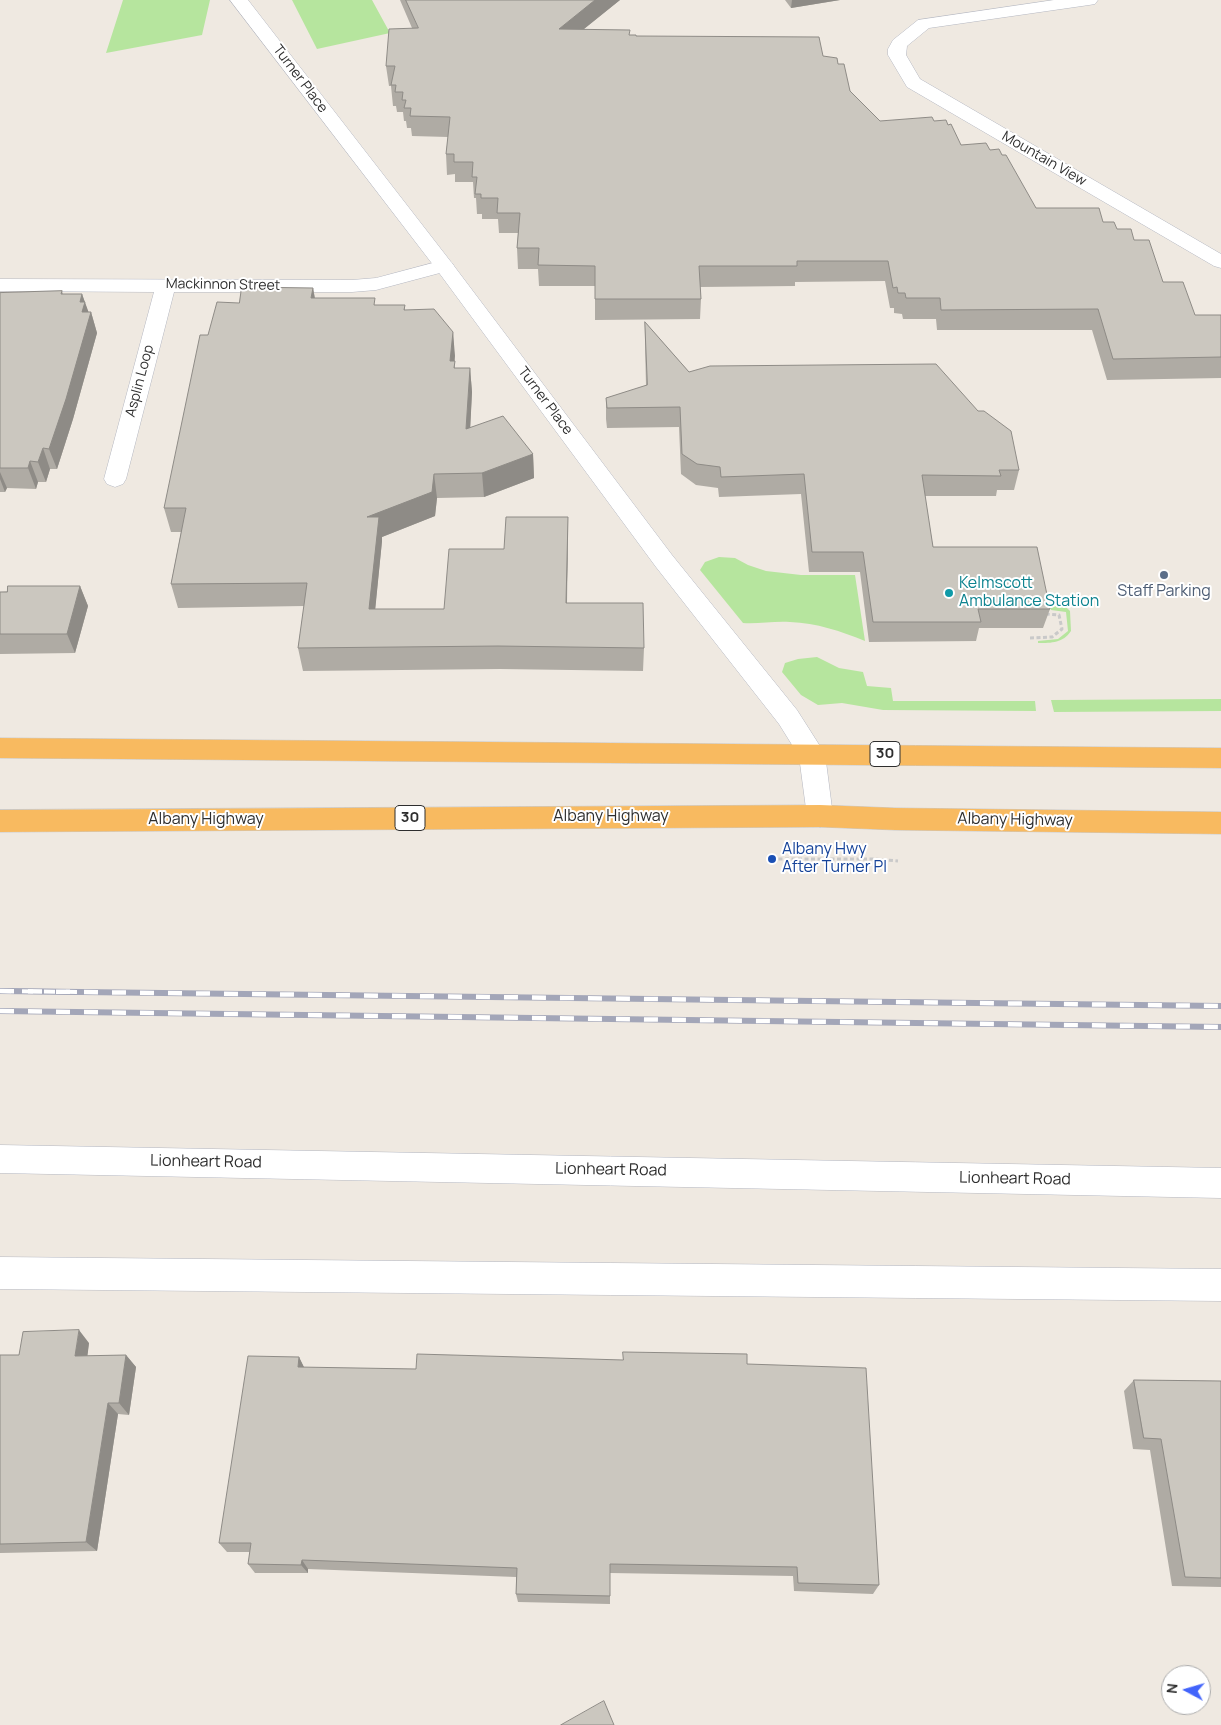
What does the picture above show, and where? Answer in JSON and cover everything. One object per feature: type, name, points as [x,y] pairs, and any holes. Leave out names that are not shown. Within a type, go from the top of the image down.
[{"type":"highway","name":"30","points":[[0,748],[1221,758]]},
{"type":"highway","name":"Albany Highway","points":[[0,821],[820,816],[895,819],[1221,823]]},
{"type":"street","name":"Turner Place","points":[[239,0],[444,266],[664,561],[788,717],[812,754],[820,816]]},
{"type":"street","name":"Mountain View","points":[[1088,0],[924,24],[905,37],[897,46],[896,56],[913,83],[1221,262]]},
{"type":"street","name":"Mackinnon Street","points":[[0,285],[358,285],[389,281],[444,266]]},
{"type":"street","name":"Asplin Loop","points":[[115,479],[166,284]]},
{"type":"street","name":"Lionheart Road","points":[[0,1159],[1221,1183]]},
{"type":"street","points":[[0,1273],[1221,1285]]},
{"type":"path","points":[[1030,638],[1052,636],[1062,629],[1060,616],[1040,614]]},
{"type":"path","points":[[772,858],[898,861]]},
{"type":"green space","points":[[123,0],[210,0],[202,35],[106,53]]},
{"type":"green space","points":[[292,0],[372,0],[390,33],[317,49]]},
{"type":"green space","points":[[719,557],[735,558],[766,571],[801,575],[855,575],[865,641],[810,624],[784,622],[743,623],[700,570],[705,562]]},
{"type":"green space","points":[[1050,606],[1065,606],[1070,611],[1071,631],[1061,640],[1038,643],[1038,641],[1058,639],[1068,631],[1066,612],[1051,610]]},
{"type":"green space","points":[[817,657],[839,668],[863,672],[867,686],[891,688],[893,701],[1035,701],[1036,711],[883,710],[842,703],[818,705],[801,695],[782,672],[785,663],[798,659]]},
{"type":"green space","points":[[1221,699],[1221,711],[1054,712],[1051,700]]},
{"type":"building","points":[[406,0],[595,0],[559,29],[630,30],[629,35],[636,36],[819,37],[823,56],[837,58],[838,64],[844,64],[850,91],[880,121],[932,117],[934,121],[946,120],[948,125],[951,124],[961,145],[986,143],[990,150],[999,149],[1002,155],[1006,155],[1036,208],[1099,208],[1103,222],[1114,222],[1117,229],[1131,229],[1134,240],[1149,240],[1163,282],[1183,282],[1195,315],[1221,315],[1221,357],[1113,359],[1098,309],[941,310],[940,298],[906,298],[905,293],[898,293],[897,287],[893,288],[888,261],[797,261],[797,266],[699,266],[701,299],[595,299],[595,266],[538,265],[539,248],[517,248],[520,213],[497,213],[498,198],[481,198],[481,194],[475,194],[477,177],[472,177],[473,162],[454,162],[454,154],[446,154],[450,117],[410,116],[411,108],[404,108],[406,100],[402,100],[403,92],[395,92],[396,85],[391,85],[395,66],[386,66],[389,29],[418,28]]},
{"type":"building","points":[[242,287],[313,288],[311,298],[375,298],[374,305],[405,305],[404,310],[434,309],[453,332],[450,361],[455,361],[454,368],[470,368],[466,429],[503,416],[533,454],[482,473],[434,474],[432,492],[367,517],[379,517],[369,609],[444,609],[449,549],[504,549],[506,517],[568,517],[566,603],[643,603],[644,648],[498,646],[298,648],[307,583],[171,584],[186,508],[164,508],[200,335],[208,335],[217,302],[239,303]]},
{"type":"building","points":[[62,291],[61,294],[82,294],[80,302],[85,302],[82,312],[91,312],[66,399],[49,449],[43,448],[38,462],[30,461],[28,468],[0,468],[0,293]]},
{"type":"building","points":[[645,322],[689,372],[710,366],[936,364],[978,411],[984,411],[1011,431],[1019,470],[999,470],[1001,476],[922,475],[933,547],[1037,547],[1050,609],[978,609],[981,622],[873,622],[863,552],[812,552],[804,474],[721,477],[720,467],[697,464],[682,454],[680,407],[607,408],[606,398],[647,385]]},
{"type":"building","points":[[8,586],[80,586],[67,634],[0,634],[0,592],[7,592]]},
{"type":"building","points":[[79,1330],[75,1356],[126,1355],[119,1403],[108,1403],[86,1542],[0,1544],[0,1355],[19,1355],[23,1332]]},
{"type":"building","points":[[623,1352],[747,1354],[747,1364],[866,1368],[879,1585],[798,1583],[797,1567],[610,1564],[610,1596],[516,1594],[517,1568],[302,1560],[301,1565],[248,1564],[251,1543],[219,1543],[248,1356],[299,1357],[298,1367],[416,1369],[417,1354],[623,1360]]},
{"type":"building","points":[[1134,1380],[1221,1381],[1221,1578],[1185,1577],[1161,1439],[1144,1438]]},
{"type":"building","points":[[604,1701],[614,1725],[561,1725]]},
{"type":"railway","points":[[80,992],[0,991],[1221,1006]]},
{"type":"railway","points":[[0,1011],[1221,1027]]},
{"type":"place","name":"Staff Parking","points":[[1164,575]]},
{"type":"place","name":"Kelmscott Ambulance Station","points":[[949,593]]},
{"type":"place","name":"Albany Hwy After Turner Pl","points":[[772,859]]}]
